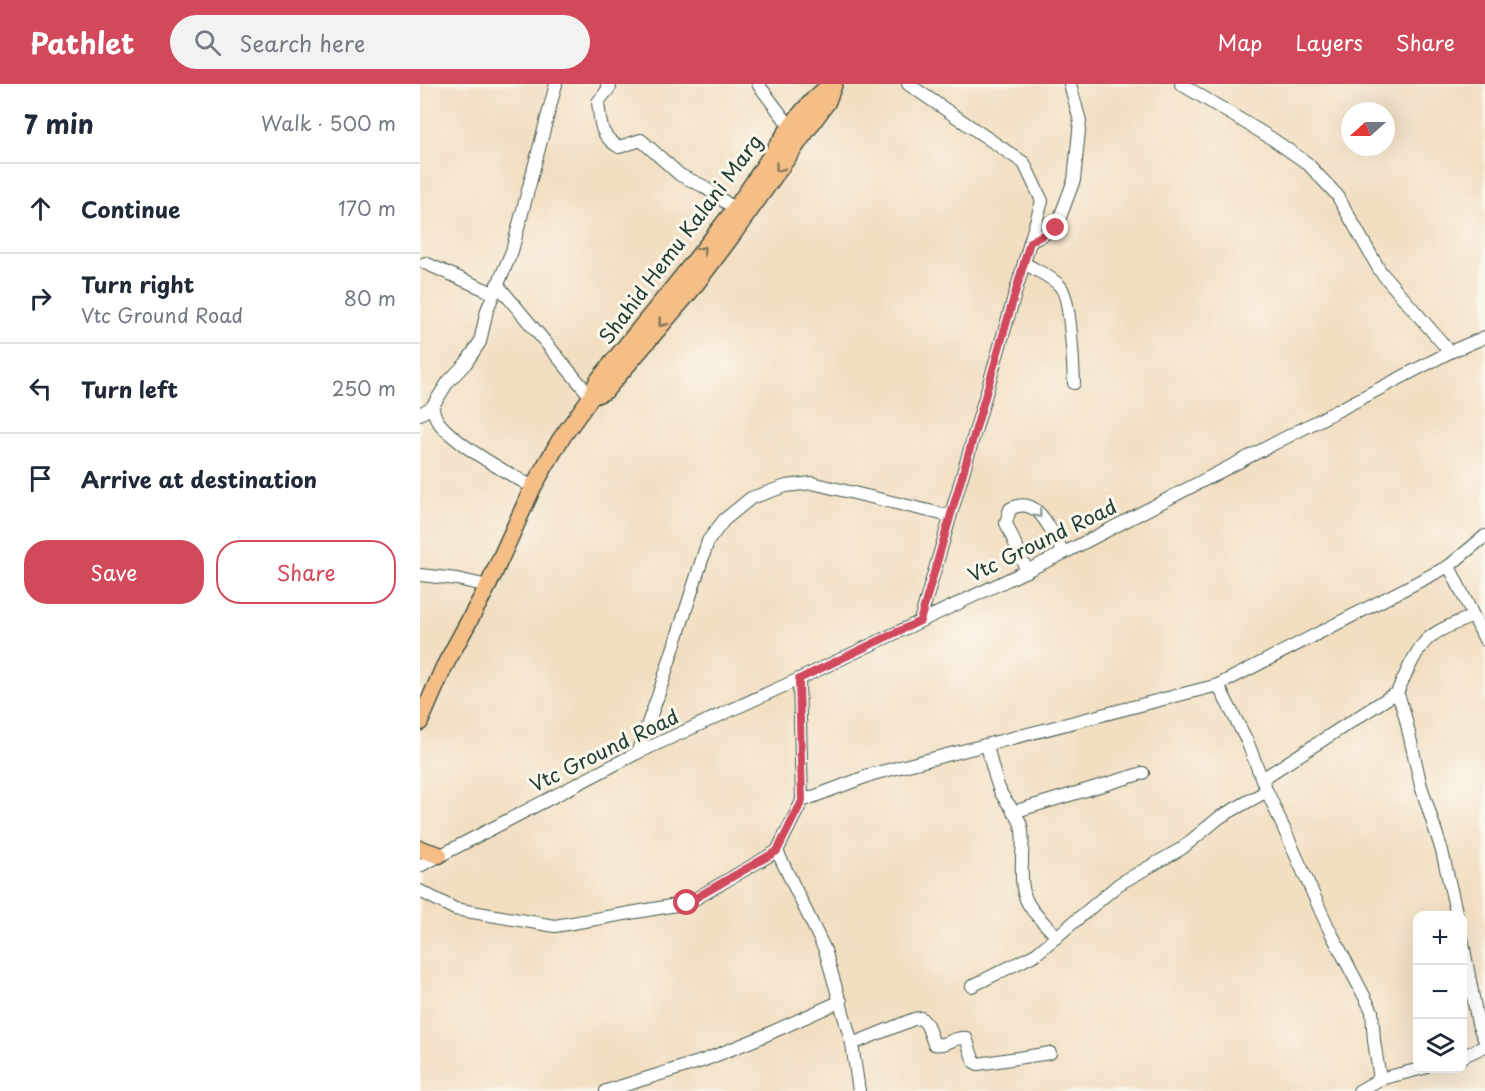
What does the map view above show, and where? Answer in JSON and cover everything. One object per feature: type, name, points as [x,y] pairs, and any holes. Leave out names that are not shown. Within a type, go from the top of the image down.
[{"type":"main road","name":"Shahid Hemu Kalani Marg","points":[[420,722],[444,667],[488,586],[532,487],[560,440],[591,397],[597,382],[795,134],[827,102],[833,84]]},
{"type":"main road","name":"Shahid Hemu Kalani Marg","points":[[591,397],[605,391],[692,289],[728,241],[795,134]]},
{"type":"main road","points":[[420,849],[439,855]]},
{"type":"street","points":[[420,414],[432,407],[448,382],[466,363],[480,342],[495,289],[512,251],[556,84]]},
{"type":"street","points":[[607,84],[610,87],[598,102],[606,140],[619,147],[641,140],[680,175],[702,186],[735,209]]},
{"type":"street","points":[[758,84],[795,134]]},
{"type":"street","points":[[908,84],[1024,163],[1042,201],[920,621]]},
{"type":"street","points":[[1030,242],[1056,228],[1074,180],[1080,121],[1070,84]]},
{"type":"street","points":[[1181,84],[1271,138],[1307,163],[1337,195],[1380,271],[1450,352]]},
{"type":"street","points":[[425,263],[495,289],[591,397]]},
{"type":"street","points":[[1024,263],[1058,284],[1065,292],[1074,383]]},
{"type":"street","name":"Vtc Ground Road","points":[[420,866],[636,753],[799,679],[1064,553],[1450,352],[1485,338]]},
{"type":"street","points":[[432,407],[439,423],[465,445],[507,474],[532,487]]},
{"type":"street","points":[[636,753],[658,696],[708,541],[724,520],[751,498],[786,486],[812,483],[950,516]]},
{"type":"street","points":[[1027,571],[1006,523],[1010,509],[1018,504],[1035,507],[1064,553]]},
{"type":"street","points":[[802,801],[873,774],[1218,685],[1449,566],[1485,536]]},
{"type":"street","points":[[1449,566],[1485,640]]},
{"type":"street","points":[[420,575],[457,579],[488,586]]},
{"type":"street","points":[[972,986],[1036,954],[1119,884],[1181,849],[1264,785],[1391,696],[1396,695],[1428,639],[1473,616]]},
{"type":"street","points":[[420,891],[455,909],[555,926],[687,903],[777,851],[802,801],[799,679]]},
{"type":"street","points":[[1218,685],[1247,741],[1264,785],[1328,927],[1372,1011],[1380,1079]]},
{"type":"street","points":[[1396,695],[1399,697],[1405,716],[1456,911]]},
{"type":"street","points":[[987,745],[994,776],[1001,793],[1020,821],[1023,834],[1021,885],[1023,895],[1027,903],[1057,937]]},
{"type":"street","points":[[1013,812],[1143,773]]},
{"type":"street","points":[[777,851],[825,950],[852,1044],[859,1091]]},
{"type":"street","points":[[1467,955],[1479,997],[1478,1024],[1485,1041]]},
{"type":"street","points":[[606,1091],[702,1061],[841,1001]]},
{"type":"street","points":[[852,1044],[921,1018],[927,1024],[934,1044],[939,1045],[962,1037],[966,1038],[974,1062],[978,1064],[1050,1053]]},
{"type":"street","points":[[1467,1055],[1485,1046]]},
{"type":"street","points":[[1359,1091],[1380,1079],[1413,1071]]},
{"type":"route","points":[[687,903],[777,851],[802,801],[799,679],[920,621],[1030,242],[1056,228]]}]
